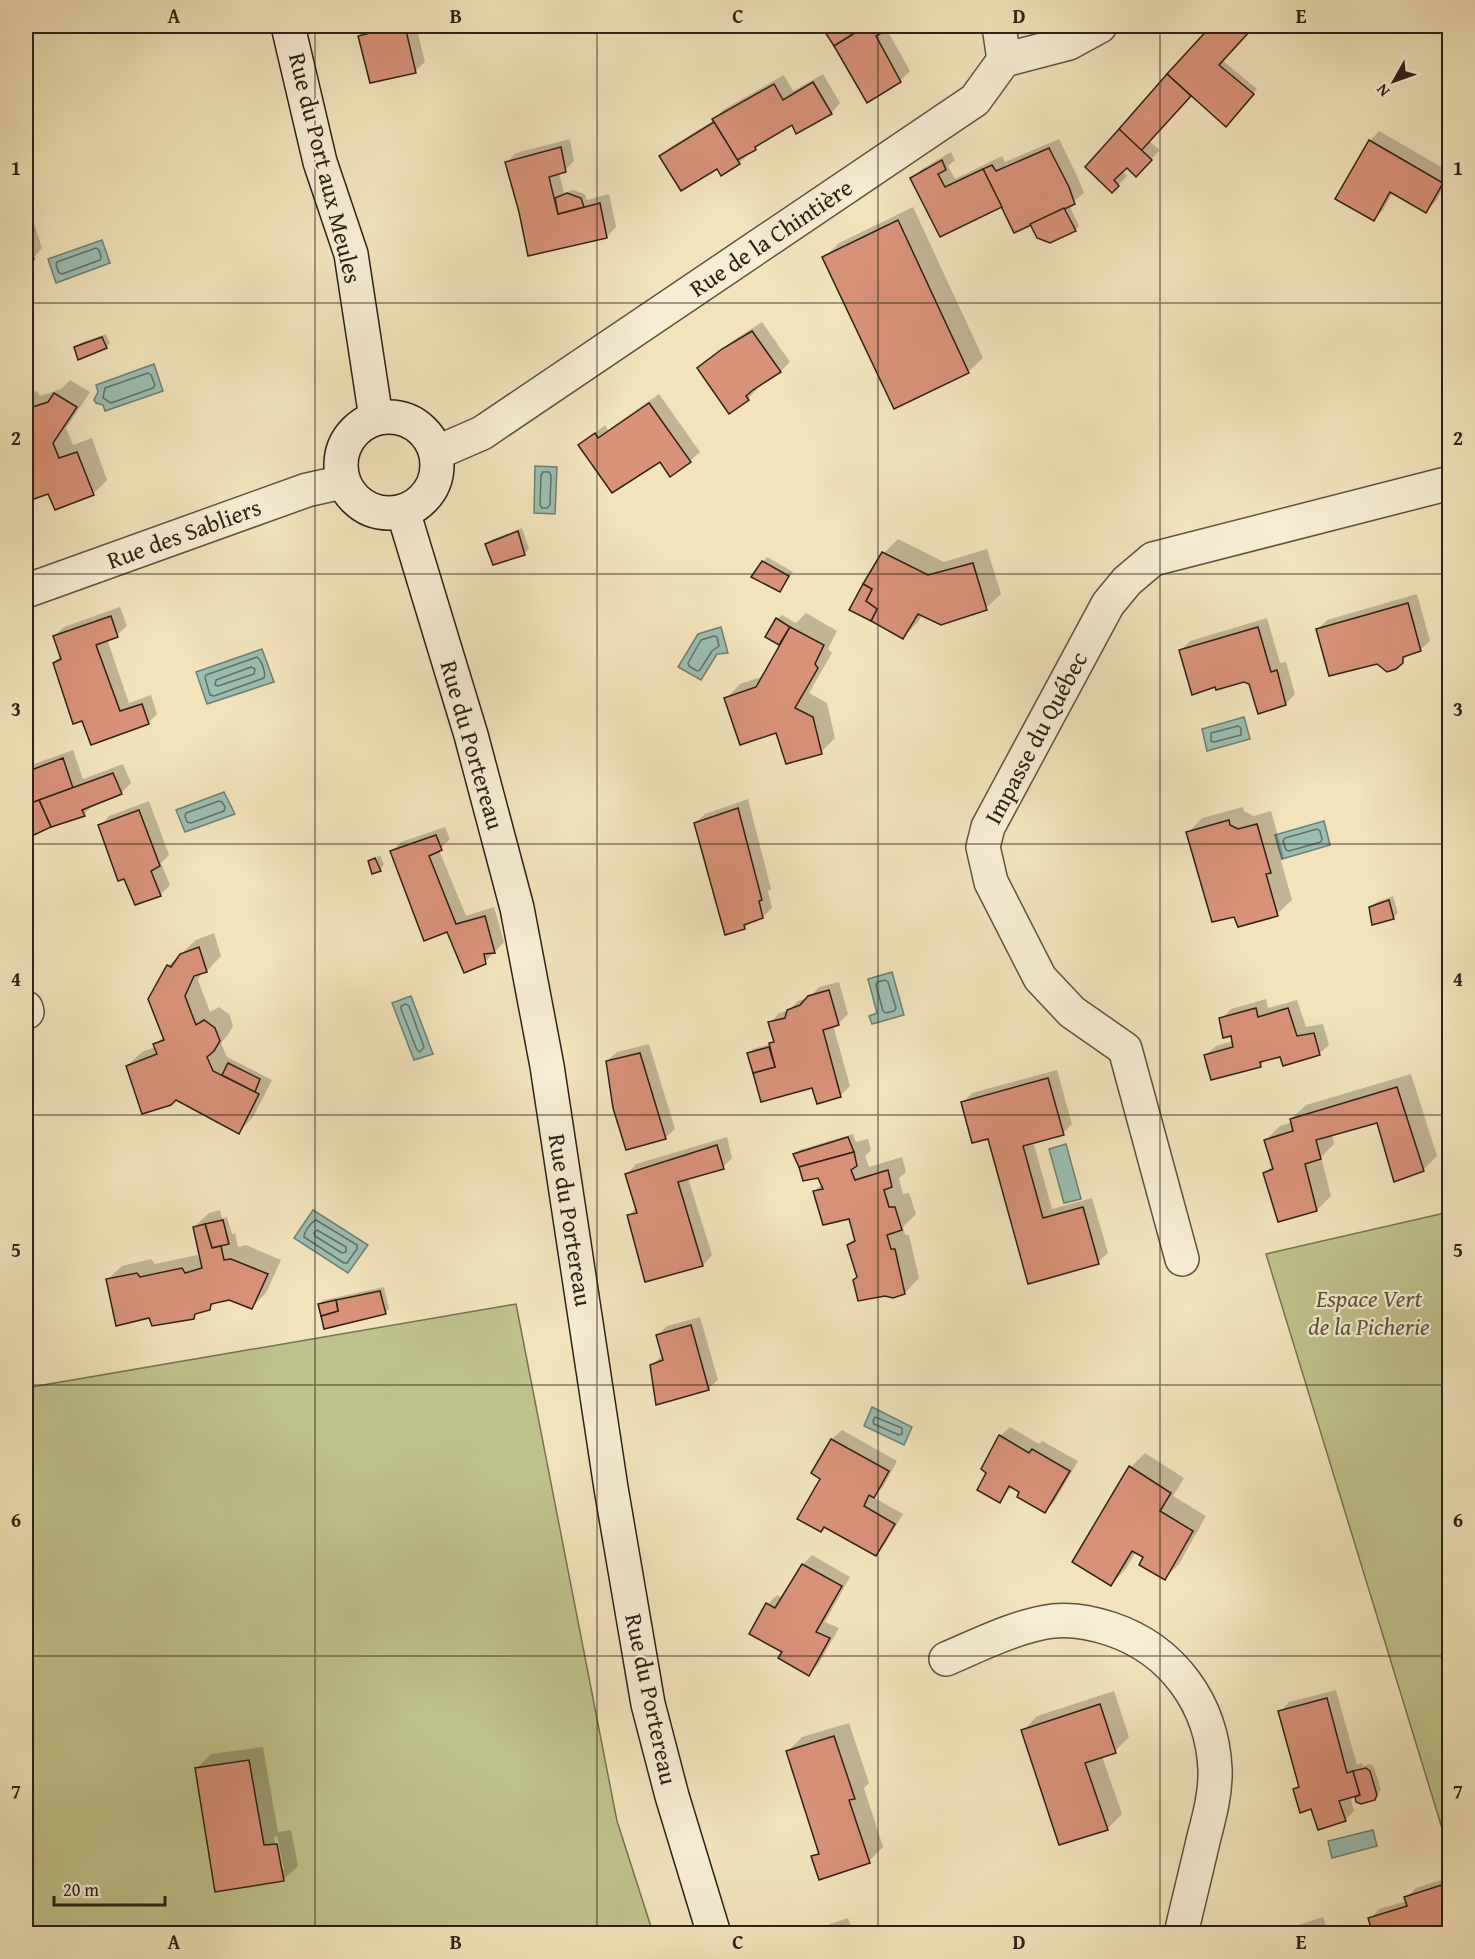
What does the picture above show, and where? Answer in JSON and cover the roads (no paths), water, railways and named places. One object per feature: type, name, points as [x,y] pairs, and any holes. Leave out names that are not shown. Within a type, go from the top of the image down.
[{"type":"street","name":"Rue du Port aux Meules","points":[[288,26],[320,162],[351,254],[376,418]]},
{"type":"street","points":[[999,26],[1004,60],[1069,43],[1100,26]]},
{"type":"street","name":"Rue de la Chintière","points":[[436,453],[482,433],[975,100],[1004,60]]},
{"type":"street","points":[[392,416],[419,427],[430,439],[436,453],[438,467],[427,495],[416,505],[403,512],[388,514],[361,505],[350,494],[343,482],[340,466],[342,449],[350,435],[362,424],[376,418],[392,416]]},
{"type":"street","name":"Rue des Sabliers","points":[[26,591],[307,490],[343,482]]},
{"type":"street","name":"Impasse du Québec","points":[[1182,1259],[1125,1049],[1072,1012],[1040,978],[991,882],[982,847],[988,826],[1108,604],[1127,581],[1154,559],[1449,483]]},
{"type":"street","name":"Rue du Portereau","points":[[403,512],[471,735],[517,908],[547,1066],[611,1488],[648,1704],[672,1796],[714,1934]]},
{"type":"street","points":[[946,1659],[1017,1629],[1055,1621],[1093,1623],[1131,1636],[1165,1658],[1192,1691],[1211,1736],[1215,1771],[1211,1808],[1181,1934]]},
{"type":"water","points":[[102,240],[110,263],[56,283],[48,259]]},
{"type":"water","points":[[154,364],[163,391],[105,411],[103,405],[94,400],[98,392],[96,385]]},
{"type":"water","points":[[535,466],[557,467],[555,514],[534,513]]},
{"type":"water","points":[[721,627],[728,653],[717,654],[701,680],[678,667],[698,634]]},
{"type":"water","points":[[262,649],[274,682],[207,704],[196,672]]},
{"type":"water","points":[[1244,717],[1250,739],[1207,751],[1202,729]]},
{"type":"water","points":[[224,792],[235,814],[185,832],[176,810]]},
{"type":"water","points":[[1324,821],[1330,845],[1282,859],[1275,835]]},
{"type":"water","points":[[892,972],[904,1015],[872,1024],[869,1016],[877,1013],[868,979]]},
{"type":"water","points":[[411,996],[433,1054],[414,1060],[392,1003]]},
{"type":"water","points":[[1066,1144],[1081,1199],[1064,1203],[1049,1149]]},
{"type":"water","points":[[313,1210],[368,1245],[348,1273],[294,1238]]},
{"type":"water","points":[[872,1407],[912,1427],[904,1445],[864,1426]]},
{"type":"water","points":[[1373,1830],[1377,1846],[1332,1858],[1328,1841]]},
{"type":"park label","name":"Espace Vert de la Picherie","points":[[1369,1313]]}]
